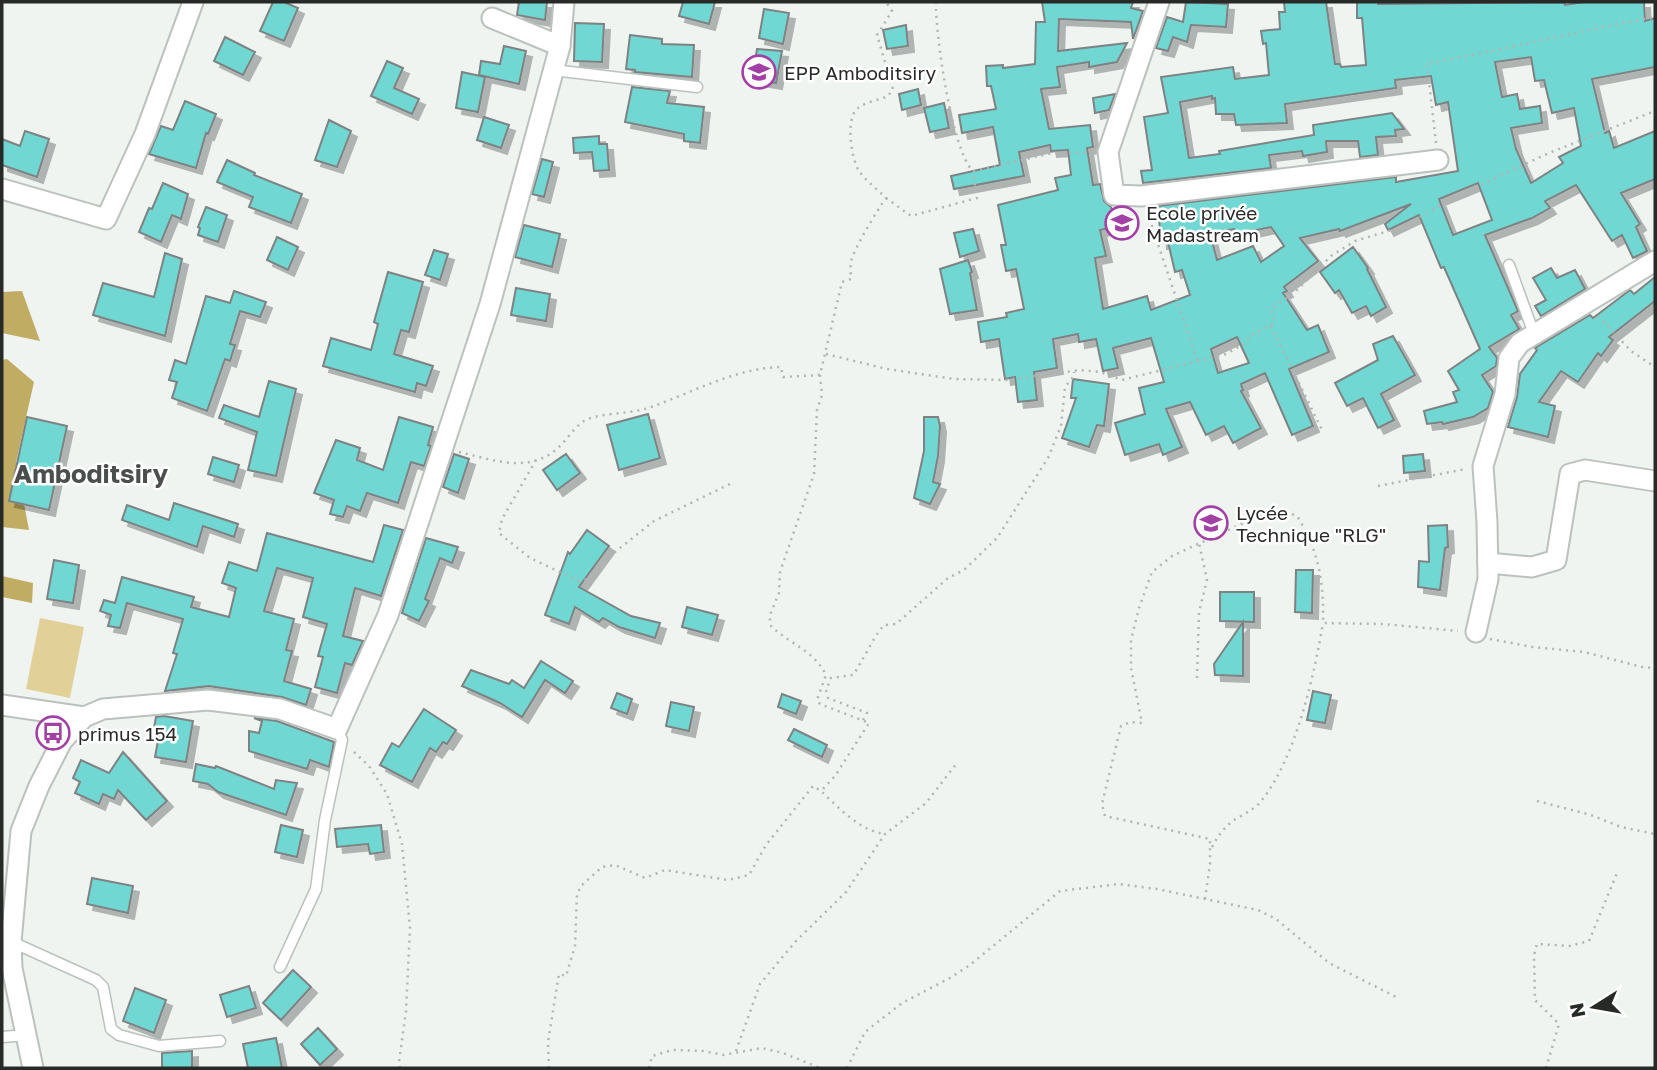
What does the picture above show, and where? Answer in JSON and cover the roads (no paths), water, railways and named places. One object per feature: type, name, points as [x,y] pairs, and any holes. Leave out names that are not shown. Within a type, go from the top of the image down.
[{"type":"street","points":[[2,189],[106,219],[145,134],[193,2]]},
{"type":"street","points":[[33,1068],[12,968],[11,942],[21,831],[38,786],[62,741],[84,717],[103,709],[208,701],[280,709],[339,734],[388,615],[490,304],[560,46],[564,2]]},
{"type":"street","points":[[1158,2],[1108,152],[1114,195],[1141,196],[1438,160]]},
{"type":"street","points":[[492,18],[560,46]]},
{"type":"street","points":[[1476,632],[1488,579],[1488,522],[1483,466],[1505,394],[1509,358],[1520,343],[1655,261]]},
{"type":"street","points":[[1488,563],[1532,567],[1556,560],[1570,474],[1586,470],[1655,481]]},
{"type":"street","points":[[2,705],[84,717]]},
{"type":"lane","points":[[553,70],[697,87]]},
{"type":"lane","points":[[1509,265],[1534,334]]},
{"type":"lane","points":[[280,967],[316,889],[339,734]]},
{"type":"lane","points":[[11,942],[96,980],[103,987],[111,1028],[118,1035],[159,1046],[220,1041]]},
{"type":"lane","points":[[2,1037],[27,1035]]},
{"type":"place","name":"EPP Amboditsiry","points":[[759,72]]},
{"type":"place","name":"Ecole privée Madastream","points":[[1122,223]]},
{"type":"place","name":"Lycée Technique \"RLG\"","points":[[1211,523]]},
{"type":"place","name":"primus 154","points":[[53,733]]},
{"type":"district","name":"Amboditsiry","points":[[91,473]]}]
